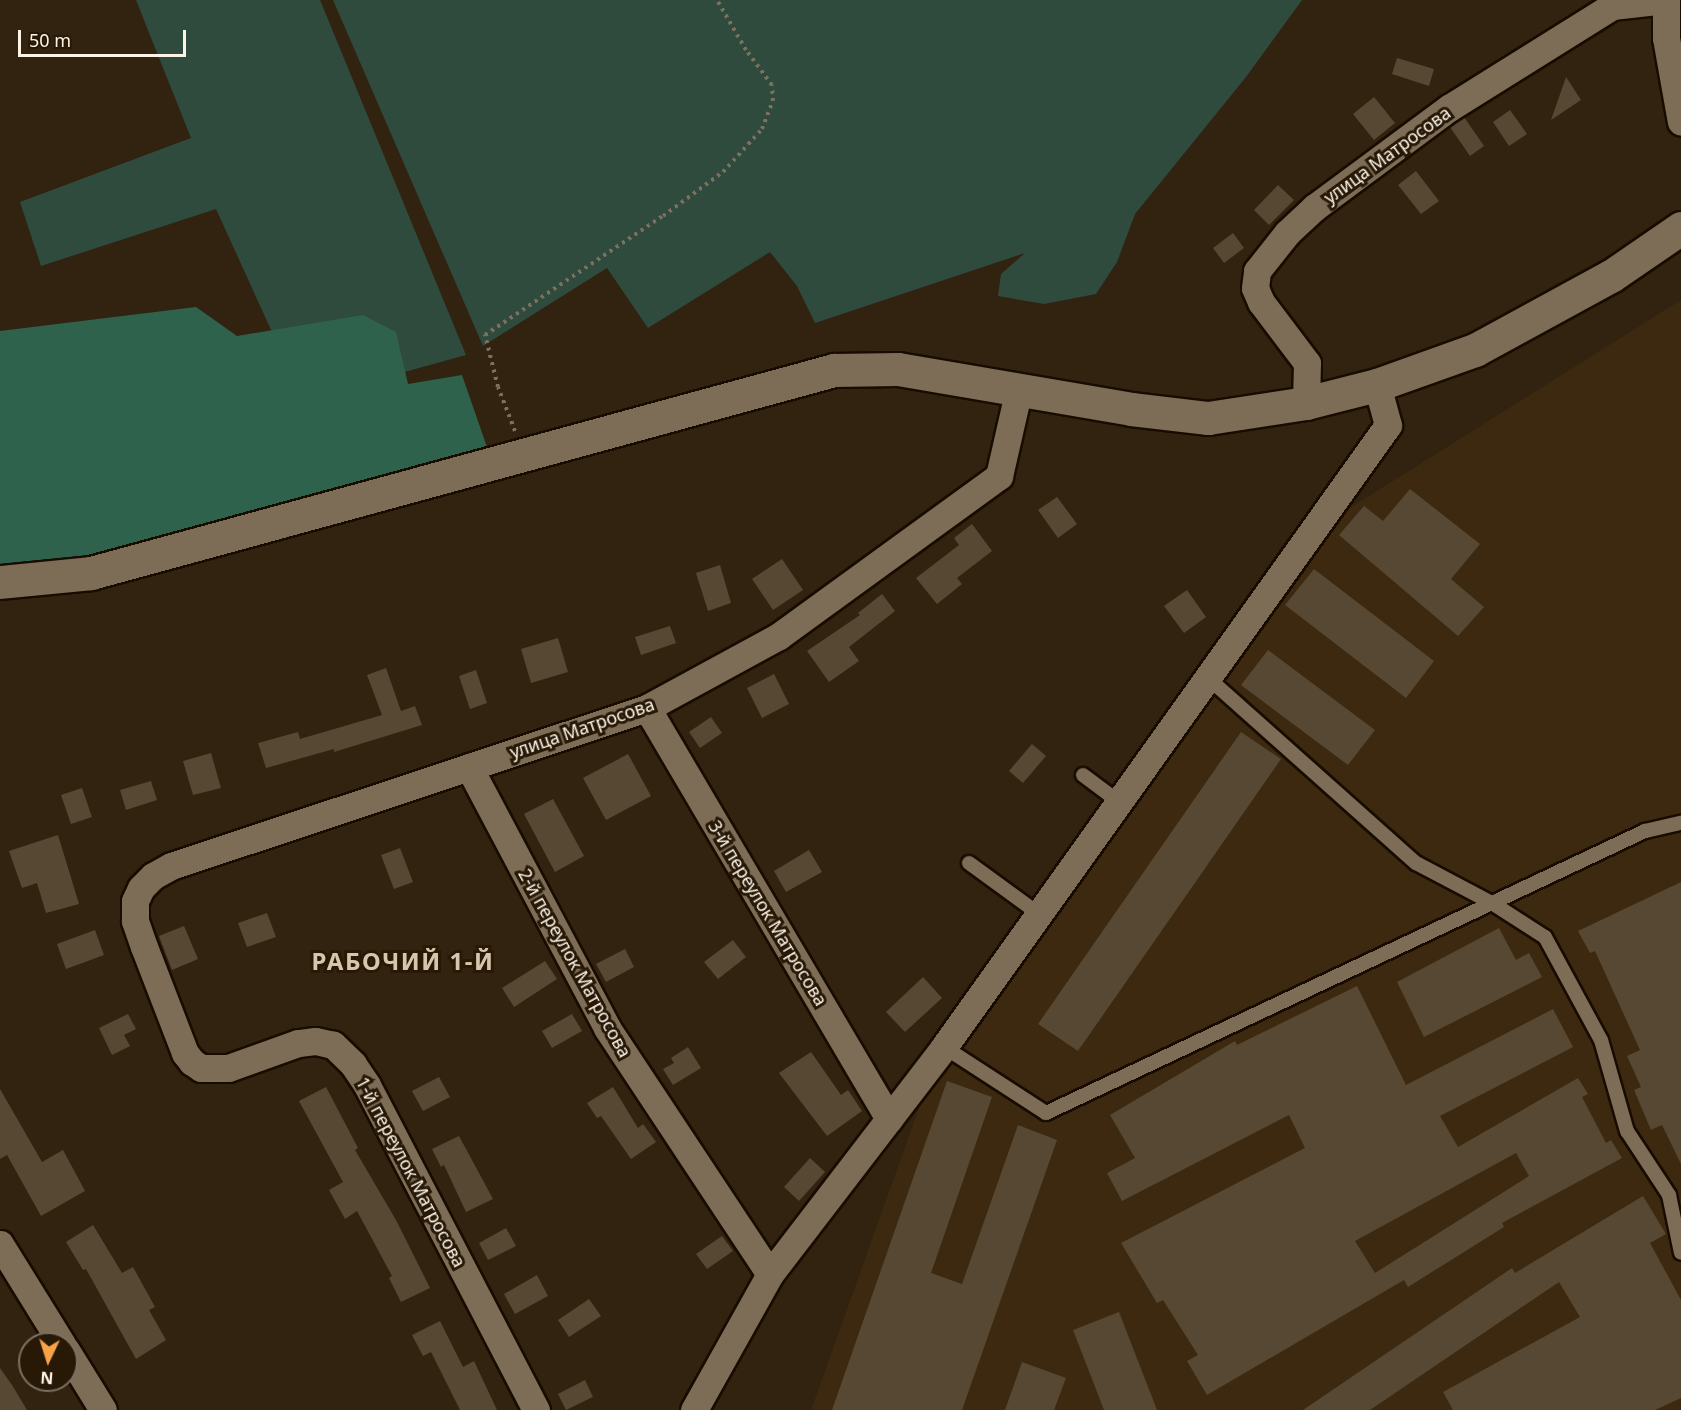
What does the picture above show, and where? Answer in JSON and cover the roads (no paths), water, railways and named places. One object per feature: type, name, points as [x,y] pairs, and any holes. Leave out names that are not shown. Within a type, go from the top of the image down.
[{"type":"main road","points":[[0,582],[91,573],[834,370],[898,369],[1131,409],[1208,418],[1306,403],[1377,385],[1475,350],[1611,276],[1681,228]]},
{"type":"street","name":"улица Матросова","points":[[1306,403],[1307,363],[1261,302],[1255,288],[1257,271],[1287,233],[1315,207],[1449,108],[1612,6],[1666,0],[1666,38],[1681,122]]},
{"type":"street","points":[[694,1410],[770,1274],[944,1047],[1388,425],[1377,385]]},
{"type":"street","name":"улица Матросова","points":[[141,888],[153,876],[171,866],[647,708],[779,636],[999,476],[1019,389]]},
{"type":"street","name":"3-й переулок Матросова","points":[[647,708],[889,1119]]},
{"type":"street","name":"2-й переулок Матросова","points":[[469,767],[606,1028],[770,1274]]},
{"type":"street","name":"1-й переулок Матросова","points":[[141,888],[135,901],[135,921],[185,1053],[201,1068],[228,1068],[298,1043],[315,1041],[333,1046],[353,1064],[367,1085],[536,1410]]},
{"type":"street","points":[[0,1244],[55,1332]]},
{"type":"street","points":[[78,1369],[104,1410]]},
{"type":"lane","points":[[1208,678],[1416,863],[1492,903],[1545,937],[1601,1040],[1628,1131],[1669,1195],[1681,1253]]},
{"type":"lane","points":[[1083,776],[1119,802]]},
{"type":"lane","points":[[944,1047],[1046,1113],[1645,831],[1681,823]]},
{"type":"lane","points":[[969,863],[1039,914]]},
{"type":"district","name":"РАБОЧИЙ 1‑Й","points":[[403,961]]}]
